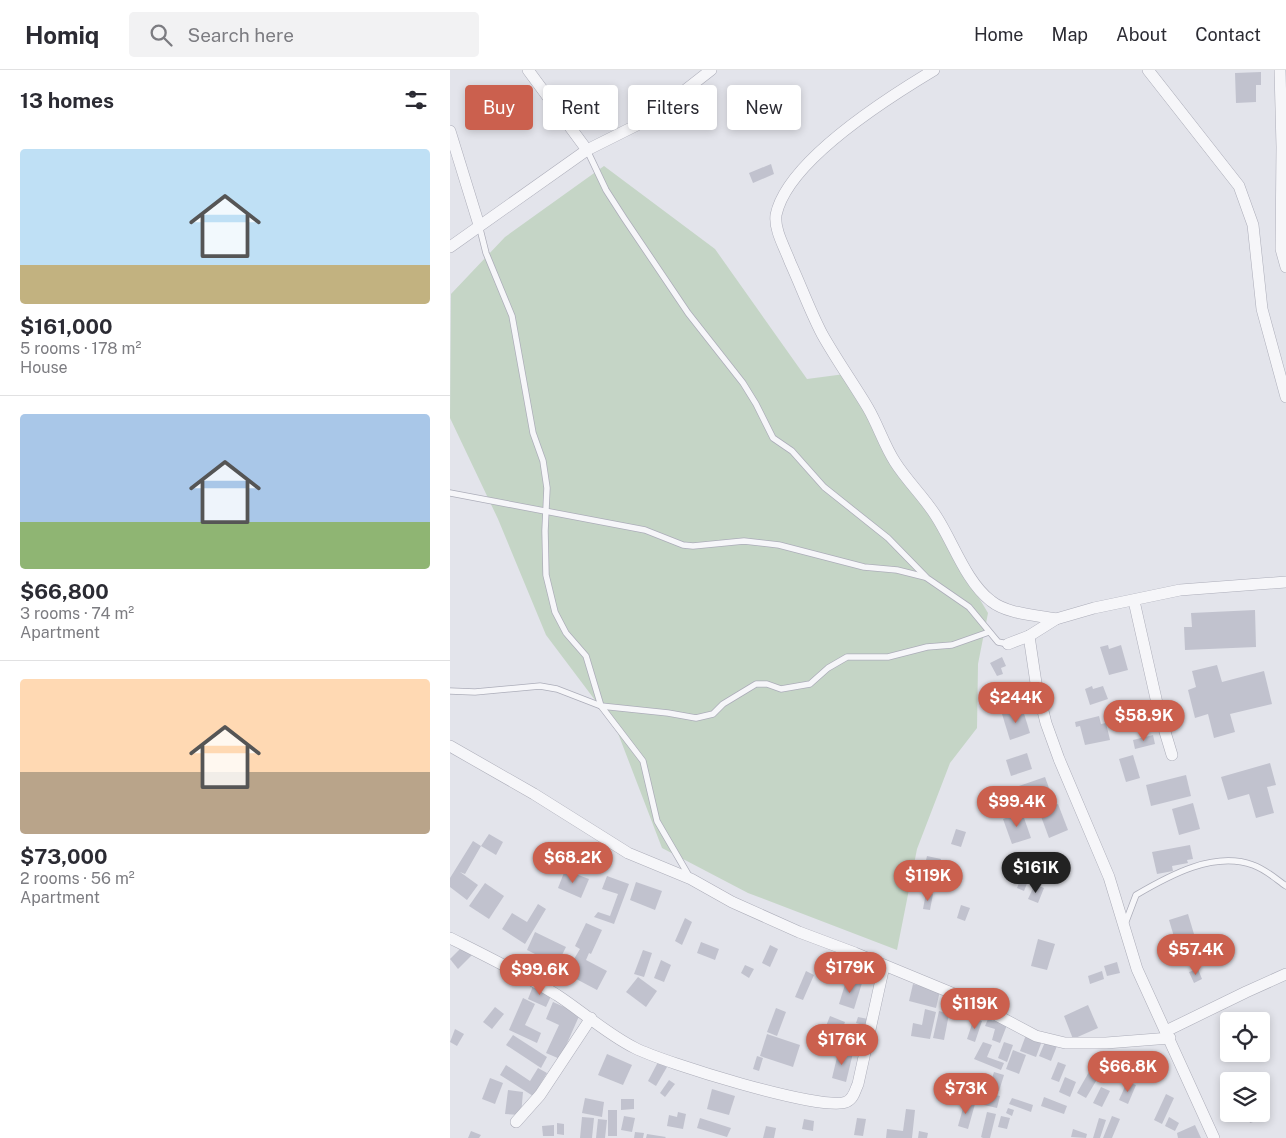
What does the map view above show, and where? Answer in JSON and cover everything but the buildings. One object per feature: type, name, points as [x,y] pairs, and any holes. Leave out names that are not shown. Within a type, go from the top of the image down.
[{"type":"street","points":[[528,70],[588,150]]},
{"type":"street","points":[[450,247],[588,150],[647,120],[711,70]]},
{"type":"street","points":[[934,70],[898,92],[857,121],[814,158],[791,184],[782,200],[776,217],[779,236],[822,333],[868,408],[895,461],[935,514],[958,556],[983,593],[992,602],[1014,610],[1056,619]]},
{"type":"street","points":[[1148,70],[1238,186],[1253,225],[1262,309],[1286,397]]},
{"type":"street","points":[[1280,70],[1282,147],[1281,249],[1286,267]]},
{"type":"street","points":[[450,130],[479,225]]},
{"type":"street","points":[[1008,644],[1029,636],[1056,619],[1094,608],[1180,590],[1286,582]]},
{"type":"street","points":[[1134,601],[1159,712],[1172,755]]},
{"type":"street","points":[[1029,636],[1036,683],[1046,723],[1108,877],[1137,969],[1214,1138]]},
{"type":"street","points":[[450,746],[534,794],[628,853],[691,879],[732,902],[799,932],[855,952],[884,966],[964,998],[1036,1036],[1064,1043],[1106,1043],[1168,1035],[1246,992],[1286,974]]},
{"type":"street","points":[[450,938],[556,995],[633,1047],[679,1066],[799,1098],[836,1104],[847,1102],[853,1097],[858,1084],[884,966]]},
{"type":"street","points":[[516,1122],[540,1095],[591,1018]]},
{"type":"lane","points":[[588,150],[606,190],[688,313],[743,383],[773,438],[792,451],[824,487],[888,538],[927,578],[969,607],[998,642],[1008,644]]},
{"type":"lane","points":[[479,225],[486,253],[512,316],[533,433],[543,461],[546,479],[547,510],[545,539],[546,575],[555,612],[566,633],[586,656],[601,706],[643,760],[657,821],[691,879]]},
{"type":"lane","points":[[450,493],[645,530],[693,546],[744,541],[779,545],[864,567],[897,570],[927,578]]},
{"type":"lane","points":[[450,691],[475,692],[540,686],[557,689],[601,706],[696,718],[708,716],[723,704],[756,684],[767,684],[781,689],[803,686],[815,681],[828,668],[847,657],[888,657],[926,647],[952,645],[990,632]]},
{"type":"lane","points":[[1124,929],[1136,895],[1155,883],[1219,860],[1235,860],[1256,865],[1286,886]]},
{"type":"green space","points":[[604,166],[715,249],[807,379],[845,374],[988,613],[978,664],[977,728],[950,763],[917,849],[897,950],[748,893],[662,848],[616,728],[546,635],[498,519],[450,418],[451,294],[505,237]]}]
